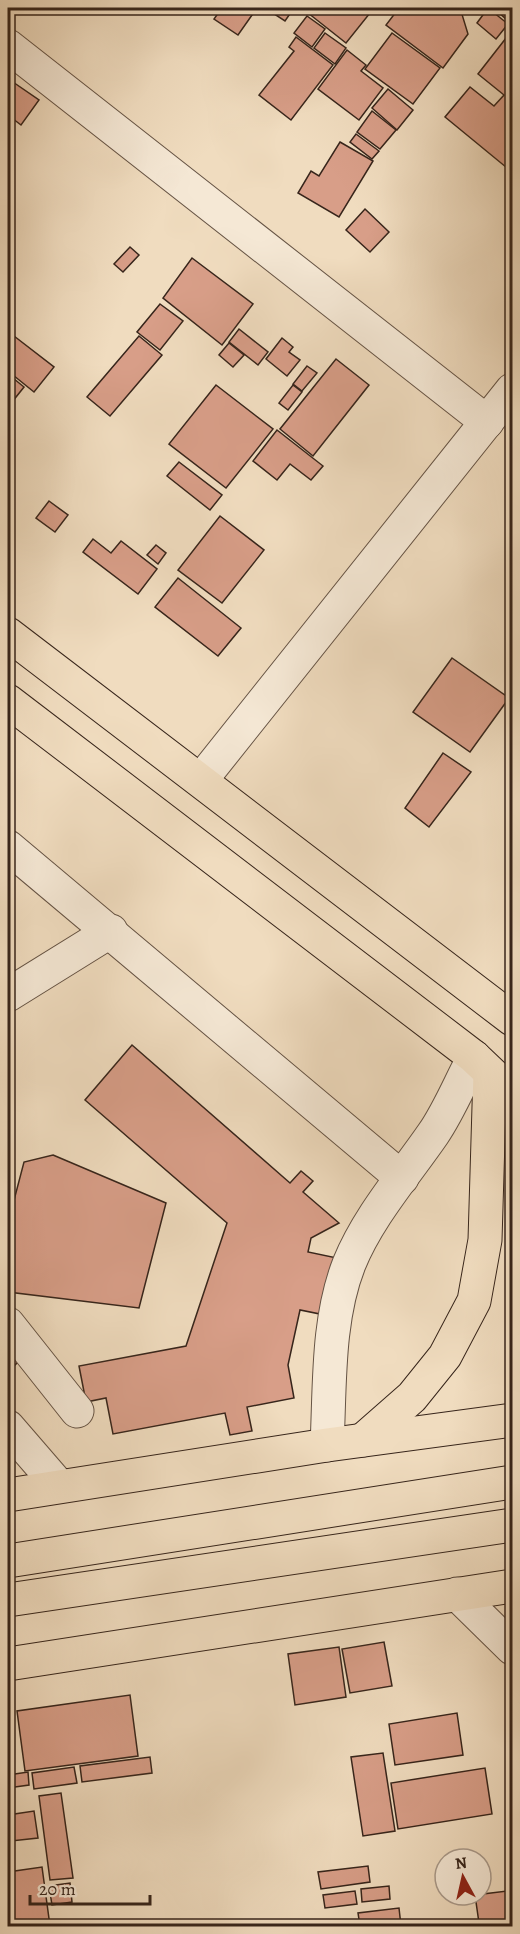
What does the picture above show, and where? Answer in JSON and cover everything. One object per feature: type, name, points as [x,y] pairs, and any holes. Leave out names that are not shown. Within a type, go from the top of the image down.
[{"type":"main road","points":[[8,634],[513,1019]]},
{"type":"main road","points":[[8,701],[492,1075],[485,1240],[474,1301],[445,1356],[412,1397],[363,1440]]},
{"type":"main road","points":[[8,1495],[327,1445],[513,1420]]},
{"type":"main road","points":[[8,1561],[513,1482]]},
{"type":"main road","points":[[8,1600],[513,1525]]},
{"type":"main road","points":[[8,1664],[513,1586]]},
{"type":"street","points":[[8,46],[487,422]]},
{"type":"street","points":[[201,780],[513,390]]},
{"type":"street","points":[[8,847],[111,931],[402,1178]]},
{"type":"street","points":[[8,995],[111,931]]},
{"type":"street","points":[[327,1445],[332,1348],[338,1305],[348,1266],[360,1239],[435,1131],[492,1075]]},
{"type":"street","points":[[8,1324],[77,1411]]},
{"type":"street","points":[[8,1427],[59,1486]]},
{"type":"street","points":[[457,1594],[513,1648]]},
{"type":"building","points":[[212,8],[257,8],[238,35],[214,19],[219,12]]},
{"type":"building","points":[[265,8],[294,8],[285,21]]},
{"type":"building","points":[[312,8],[374,8],[346,43],[308,13]]},
{"type":"building","points":[[399,8],[431,8],[434,10],[450,8],[461,11],[468,34],[443,68],[386,25]]},
{"type":"building","points":[[488,8],[508,24],[496,39],[477,23]]},
{"type":"building","points":[[493,8],[512,8],[512,24]]},
{"type":"building","points":[[307,16],[325,29],[312,47],[294,33]]},
{"type":"building","points":[[325,33],[346,48],[335,64],[314,48]]},
{"type":"building","points":[[392,33],[440,68],[413,104],[365,69]]},
{"type":"building","points":[[510,33],[512,34],[512,172],[445,117],[470,87],[494,106],[504,95],[478,74]]},
{"type":"building","points":[[296,37],[333,65],[291,120],[259,95],[294,51],[289,47]]},
{"type":"building","points":[[347,50],[366,65],[361,71],[383,88],[359,120],[318,89]]},
{"type":"building","points":[[10,80],[39,100],[21,125],[8,115]]},
{"type":"building","points":[[388,89],[413,110],[397,130],[372,108]]},
{"type":"building","points":[[372,111],[396,130],[380,149],[357,132]]},
{"type":"building","points":[[356,134],[379,151],[372,159],[350,142]]},
{"type":"building","points":[[340,142],[373,161],[339,217],[298,193],[311,171],[319,176]]},
{"type":"building","points":[[365,209],[389,232],[370,252],[346,230]]},
{"type":"building","points":[[130,247],[139,255],[123,272],[114,264]]},
{"type":"building","points":[[192,258],[253,304],[222,345],[163,298]]},
{"type":"building","points":[[160,304],[183,321],[160,350],[137,332]]},
{"type":"building","points":[[239,329],[268,352],[258,365],[229,342]]},
{"type":"building","points":[[14,336],[54,367],[34,392],[8,371],[8,344]]},
{"type":"building","points":[[139,336],[162,355],[110,416],[87,397]]},
{"type":"building","points":[[282,338],[293,347],[289,352],[300,360],[287,376],[266,359]]},
{"type":"building","points":[[229,343],[244,355],[233,367],[219,355]]},
{"type":"building","points":[[336,359],[369,385],[313,456],[280,429]]},
{"type":"building","points":[[307,366],[317,373],[302,391],[293,384]]},
{"type":"building","points":[[8,374],[24,387],[8,407]]},
{"type":"building","points":[[216,385],[273,429],[226,488],[169,444]]},
{"type":"building","points":[[293,385],[302,392],[288,410],[279,403]]},
{"type":"building","points":[[277,430],[323,466],[311,480],[290,464],[277,480],[253,461]]},
{"type":"building","points":[[179,462],[222,495],[210,510],[167,476]]},
{"type":"building","points":[[49,501],[68,515],[55,532],[36,518]]},
{"type":"building","points":[[220,516],[264,550],[222,603],[178,570]]},
{"type":"building","points":[[93,539],[111,553],[121,541],[157,569],[138,594],[83,552]]},
{"type":"building","points":[[156,545],[166,553],[158,564],[147,555]]},
{"type":"building","points":[[178,578],[241,628],[218,656],[155,607]]},
{"type":"building","points":[[452,658],[509,698],[470,752],[413,712]]},
{"type":"building","points":[[443,753],[471,772],[429,827],[405,808]]},
{"type":"building","points":[[132,1045],[290,1183],[301,1171],[313,1181],[303,1192],[339,1223],[311,1238],[308,1252],[337,1258],[325,1315],[300,1310],[288,1365],[294,1398],[247,1407],[252,1431],[230,1435],[225,1413],[113,1434],[106,1398],[86,1402],[79,1366],[186,1346],[227,1223],[85,1100]]},
{"type":"building","points":[[53,1155],[166,1203],[139,1308],[8,1292],[8,1223],[24,1162]]},
{"type":"building","points":[[8,1348],[20,1360],[8,1372]]},
{"type":"building","points":[[384,1642],[392,1686],[350,1693],[342,1649]]},
{"type":"building","points":[[339,1647],[346,1697],[295,1705],[288,1654]]},
{"type":"building","points":[[130,1695],[138,1756],[25,1771],[17,1711]]},
{"type":"building","points":[[457,1713],[463,1755],[395,1765],[389,1724]]},
{"type":"building","points":[[383,1753],[395,1831],[363,1836],[351,1757]]},
{"type":"building","points":[[150,1757],[152,1773],[82,1782],[80,1766]]},
{"type":"building","points":[[74,1767],[77,1783],[34,1789],[32,1773]]},
{"type":"building","points":[[485,1768],[492,1814],[398,1829],[391,1783]]},
{"type":"building","points":[[28,1772],[29,1785],[8,1788],[8,1775]]},
{"type":"building","points":[[61,1793],[73,1878],[50,1880],[39,1796]]},
{"type":"building","points":[[34,1811],[38,1838],[11,1841],[8,1815]]},
{"type":"building","points":[[368,1866],[370,1882],[321,1889],[318,1872]]},
{"type":"building","points":[[42,1867],[50,1926],[13,1926],[8,1904],[8,1872]]},
{"type":"building","points":[[70,1883],[72,1902],[52,1905],[49,1886]]},
{"type":"building","points":[[389,1886],[390,1899],[362,1902],[361,1889]]},
{"type":"building","points":[[355,1891],[357,1904],[325,1908],[323,1895]]},
{"type":"building","points":[[507,1891],[510,1919],[479,1923],[477,1907],[493,1907],[493,1893]]},
{"type":"building","points":[[399,1908],[401,1926],[360,1926],[358,1913]]}]
